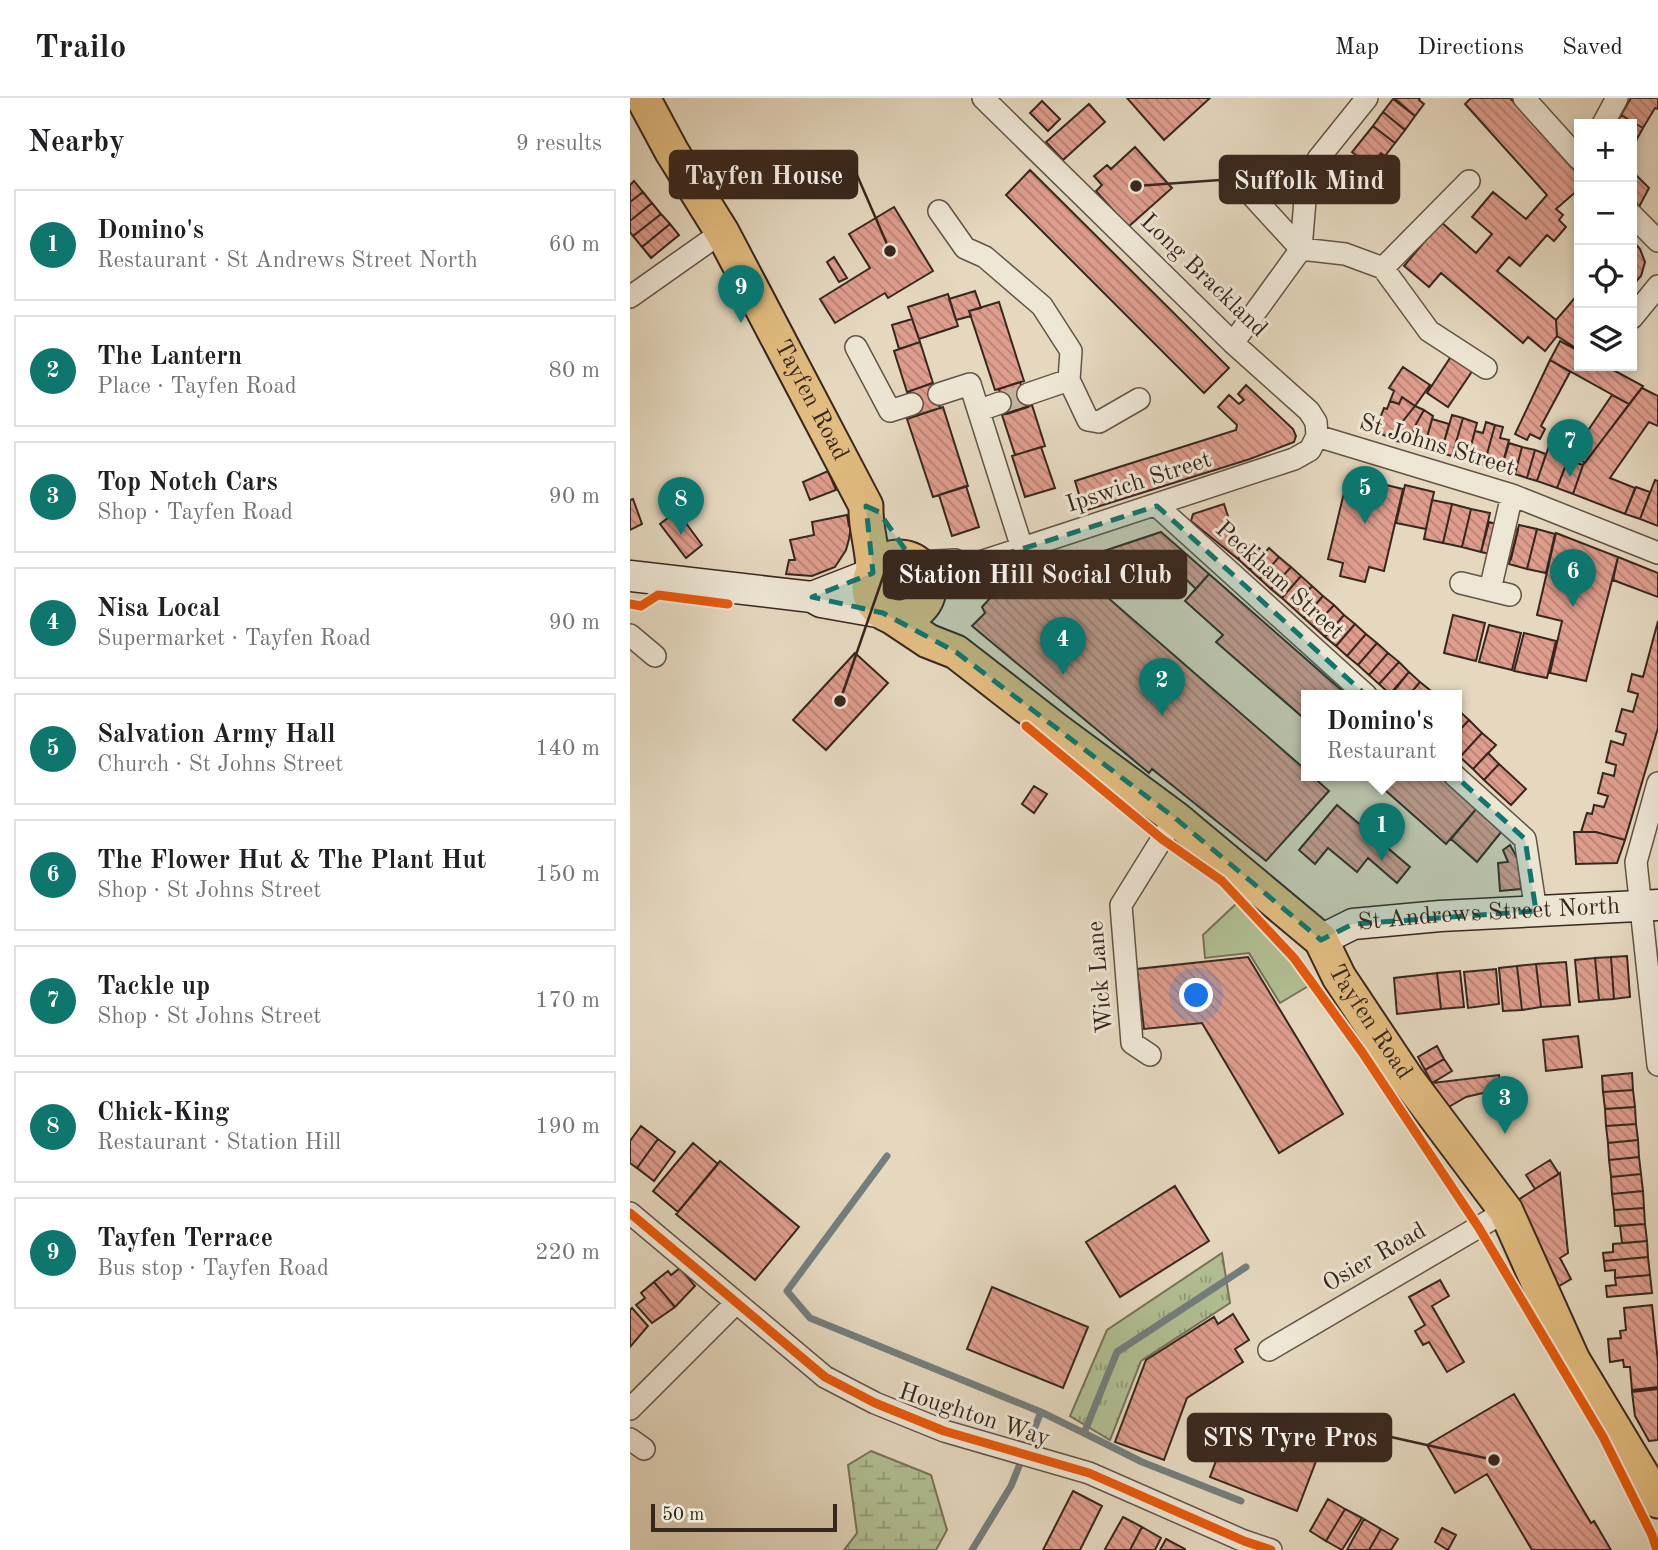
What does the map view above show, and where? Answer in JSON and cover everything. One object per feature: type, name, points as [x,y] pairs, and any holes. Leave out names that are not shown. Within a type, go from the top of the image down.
[{"type":"main road","name":"Tayfen Road","points":[[643,98],[672,152],[722,232],[866,506],[865,521],[873,549],[872,572]]},
{"type":"main road","points":[[662,98],[672,152]]},
{"type":"main road","name":"Tayfen Road","points":[[866,506],[879,512],[920,576],[949,629],[956,652]]},
{"type":"main road","points":[[888,558],[920,576],[920,609],[902,618],[888,615],[875,607],[868,588],[872,572],[888,558]]},
{"type":"main road","name":"Tayfen Road","points":[[888,615],[928,640],[956,652],[1175,818],[1321,940],[1339,977],[1407,1079],[1506,1211],[1573,1360],[1658,1501]]},
{"type":"street","name":"Long Brackland","points":[[984,98],[1233,343],[1309,411],[1316,422],[1317,436]]},
{"type":"street","points":[[1233,343],[1301,249],[1305,200],[1318,159],[1367,98]]},
{"type":"street","points":[[1524,98],[1574,153]]},
{"type":"street","points":[[1606,119],[1617,98]]},
{"type":"street","points":[[1234,176],[1301,249],[1345,254],[1383,268],[1429,331],[1486,368]]},
{"type":"street","points":[[1383,268],[1469,181]]},
{"type":"street","points":[[939,211],[965,248],[985,257],[1042,306],[1071,351],[1069,380],[1088,420],[1099,422],[1139,399]]},
{"type":"street","points":[[1637,220],[1658,241]]},
{"type":"street","points":[[630,297],[722,232]]},
{"type":"street","points":[[1637,312],[1658,286]]},
{"type":"street","points":[[856,347],[890,411],[912,404]]},
{"type":"street","points":[[1028,394],[1069,380]]},
{"type":"street","points":[[939,394],[970,384],[1022,548]]},
{"type":"street","points":[[980,410],[1000,403]]},
{"type":"street","name":"St Johns Street","points":[[1317,436],[1512,495],[1658,554]]},
{"type":"street","name":"Ipswich Street","points":[[920,576],[950,581],[968,566],[1294,459],[1310,450],[1317,436]]},
{"type":"street","points":[[1461,583],[1500,593],[1512,495]]},
{"type":"street","name":"Peckham Street","points":[[1157,506],[1360,690]]},
{"type":"street","name":"Ipswich Street","points":[[920,576],[955,560],[968,566]]},
{"type":"street","points":[[812,597],[872,572]]},
{"type":"street","points":[[630,576],[812,597],[888,615]]},
{"type":"street","points":[[630,635],[655,656]]},
{"type":"street","points":[[1461,781],[1525,839],[1536,911]]},
{"type":"street","points":[[1658,783],[1636,862],[1649,905],[1658,1065]]},
{"type":"street","name":"Wick Lane","points":[[1150,1055],[1132,1043],[1121,905],[1175,818]]},
{"type":"street","name":"St Andrews Street North","points":[[1321,940],[1353,925],[1440,916],[1649,905]]},
{"type":"street","name":"Osier Road","points":[[1269,1350],[1506,1211]]},
{"type":"street","name":"Houghton Way","points":[[630,1213],[825,1377],[875,1402],[944,1431],[1089,1473],[1244,1541],[1272,1550]]},
{"type":"street","points":[[630,1409],[736,1303]]},
{"type":"highlighted area","points":[[866,506],[879,512],[932,588],[968,566],[1157,506],[1525,839],[1536,911],[1353,924],[1321,940],[1175,818],[956,652],[883,613],[812,597],[873,573]]},
{"type":"green space","points":[[1237,903],[1292,959],[1310,985],[1280,1003],[1249,953],[1205,958],[1203,935]]},
{"type":"green space","points":[[1222,1253],[1230,1303],[1141,1361],[1110,1440],[1070,1416],[1107,1330]]},
{"type":"green space","points":[[871,1451],[931,1475],[947,1530],[936,1550],[844,1550],[857,1533],[848,1465]]},
{"type":"building","points":[[1127,98],[1210,98],[1164,140]]},
{"type":"building","points":[[1394,98],[1420,98],[1424,104],[1415,116]]},
{"type":"building","points":[[1471,98],[1510,98],[1574,169],[1574,193],[1556,209],[1563,215],[1559,220],[1566,227],[1554,241],[1547,235],[1520,266],[1509,257],[1497,271],[1556,320],[1557,336],[1545,351],[1528,337],[1523,343],[1441,273],[1429,287],[1404,266],[1441,222],[1476,253],[1492,234],[1472,217],[1493,192],[1526,219],[1547,195],[1465,104]]},
{"type":"building","points":[[1631,98],[1658,98],[1658,109],[1655,108],[1643,128],[1637,124],[1637,119],[1628,119],[1621,115]]},
{"type":"building","points":[[1393,99],[1415,116],[1405,130],[1383,112]]},
{"type":"building","points":[[1042,101],[1060,119],[1048,131],[1030,113]]},
{"type":"building","points":[[1089,104],[1105,122],[1063,160],[1046,142]]},
{"type":"building","points":[[1383,112],[1405,130],[1395,143],[1373,126]]},
{"type":"building","points":[[1637,124],[1643,128],[1637,139]]},
{"type":"building","points":[[1373,126],[1395,143],[1385,156],[1381,153],[1370,166],[1352,152]]},
{"type":"building","points":[[1135,147],[1172,188],[1128,227],[1096,191],[1102,185],[1094,176],[1107,165],[1111,169]]},
{"type":"building","points":[[1030,170],[1229,368],[1204,393],[1006,195]]},
{"type":"building","points":[[1637,176],[1649,188],[1639,207],[1637,205]]},
{"type":"building","points":[[634,181],[643,192],[630,202],[630,185]]},
{"type":"building","points":[[643,192],[652,203],[630,221],[630,202]]},
{"type":"building","points":[[652,203],[661,214],[633,236],[630,232],[630,221]]},
{"type":"building","points":[[894,207],[933,271],[888,298],[885,293],[835,323],[820,299],[870,268],[849,234]]},
{"type":"building","points":[[661,214],[670,224],[642,247],[633,236]]},
{"type":"building","points":[[670,224],[679,235],[651,258],[642,247]]},
{"type":"building","points":[[1637,246],[1645,262],[1637,280]]},
{"type":"building","points":[[834,257],[847,278],[839,282],[827,262]]},
{"type":"building","points":[[975,291],[981,308],[969,311],[971,316],[956,320],[949,299]]},
{"type":"building","points":[[948,294],[958,326],[919,339],[908,307]]},
{"type":"building","points":[[1574,299],[1574,347],[1557,336],[1556,320]]},
{"type":"building","points":[[999,302],[1024,381],[995,390],[969,311]]},
{"type":"building","points":[[912,319],[920,342],[899,349],[892,325]]},
{"type":"building","points":[[1560,341],[1574,348],[1574,371],[1615,371],[1643,386],[1629,404],[1550,360]]},
{"type":"building","points":[[920,342],[933,383],[907,392],[894,351]]},
{"type":"building","points":[[1452,355],[1473,370],[1448,407],[1427,393]]},
{"type":"building","points":[[1550,360],[1570,372],[1541,426],[1545,429],[1540,439],[1530,434],[1527,440],[1515,434]]},
{"type":"building","points":[[1403,367],[1430,385],[1415,406],[1402,397],[1399,404],[1390,401],[1394,391],[1389,388]]},
{"type":"building","points":[[1020,382],[1028,407],[1007,414],[999,389]]},
{"type":"building","points":[[932,383],[940,408],[918,415],[910,391]]},
{"type":"building","points":[[1246,385],[1293,429],[1296,436],[1294,442],[1250,459],[1084,511],[1075,481],[1236,430],[1237,425],[1218,407],[1229,395],[1239,404],[1244,400],[1238,394]]},
{"type":"building","points":[[1642,388],[1658,396],[1658,426],[1649,422],[1610,478],[1635,488],[1625,514],[1573,494],[1583,465]]},
{"type":"building","points":[[1612,395],[1629,404],[1585,463],[1572,454]]},
{"type":"building","points":[[1402,397],[1415,406],[1403,421],[1397,441],[1375,431],[1384,408],[1387,409],[1390,401],[1399,404]]},
{"type":"building","points":[[1032,405],[1045,446],[1015,455],[1002,415]]},
{"type":"building","points":[[1415,406],[1424,410],[1415,426],[1410,444],[1397,441],[1403,421]]},
{"type":"building","points":[[943,407],[968,486],[933,497],[907,419]]},
{"type":"building","points":[[1424,410],[1433,416],[1424,448],[1410,444],[1415,426]]},
{"type":"building","points":[[1452,415],[1463,418],[1452,456],[1441,453]]},
{"type":"building","points":[[1463,418],[1477,423],[1467,460],[1452,456]]},
{"type":"building","points":[[1432,419],[1449,424],[1441,453],[1424,448]]},
{"type":"building","points":[[1486,422],[1495,425],[1484,465],[1467,460],[1475,431],[1483,433]]},
{"type":"building","points":[[1495,425],[1503,427],[1500,438],[1509,440],[1501,470],[1484,465]]},
{"type":"building","points":[[1509,443],[1522,447],[1515,474],[1501,470]]},
{"type":"building","points":[[1550,443],[1571,451],[1557,488],[1537,481]]},
{"type":"building","points":[[1041,447],[1055,488],[1025,497],[1012,456]]},
{"type":"building","points":[[1522,447],[1535,450],[1527,478],[1515,474]]},
{"type":"building","points":[[1535,450],[1546,454],[1537,481],[1527,478]]},
{"type":"building","points":[[1568,460],[1583,465],[1573,494],[1557,488]]},
{"type":"building","points":[[828,471],[836,490],[810,500],[803,482]]},
{"type":"building","points":[[1348,476],[1403,489],[1384,571],[1369,567],[1365,582],[1340,576],[1343,563],[1328,559]]},
{"type":"building","points":[[1655,480],[1658,481],[1658,526],[1640,519]]},
{"type":"building","points":[[1405,485],[1434,492],[1426,529],[1396,523]]},
{"type":"building","points":[[966,486],[979,527],[952,536],[939,495]]},
{"type":"building","points":[[1636,487],[1650,492],[1640,519],[1625,514]]},
{"type":"building","points":[[633,499],[642,524],[630,530],[630,500]]},
{"type":"building","points":[[1432,500],[1452,504],[1443,543],[1424,539]]},
{"type":"building","points":[[1224,504],[1236,541],[1246,550],[1238,559],[1191,521],[1193,514]]},
{"type":"building","points":[[1452,504],[1471,509],[1462,547],[1443,543]]},
{"type":"building","points":[[1471,509],[1490,513],[1481,552],[1462,547]]},
{"type":"building","points":[[677,511],[702,545],[686,558],[660,524]]},
{"type":"building","points":[[847,515],[851,526],[849,539],[846,550],[835,567],[812,576],[786,574],[789,560],[795,560],[790,540],[814,535],[812,522]]},
{"type":"building","points":[[1489,522],[1518,530],[1511,559],[1481,552]]},
{"type":"building","points":[[1519,525],[1537,529],[1527,569],[1509,564]]},
{"type":"building","points":[[1537,529],[1555,534],[1546,573],[1527,569]]},
{"type":"building","points":[[1161,532],[1209,574],[1196,589],[1163,557],[1087,580],[1068,563]]},
{"type":"building","points":[[1556,533],[1618,557],[1586,681],[1550,673],[1562,621],[1537,615]]},
{"type":"building","points":[[1253,542],[1264,553],[1250,570],[1238,559]]},
{"type":"building","points":[[1269,548],[1279,557],[1260,579],[1250,570]]},
{"type":"building","points":[[1279,557],[1291,567],[1271,589],[1260,579]]},
{"type":"building","points":[[1618,557],[1658,573],[1658,597],[1613,580]]},
{"type":"building","points":[[1068,563],[1301,766],[1301,781],[1318,781],[1329,791],[1266,861],[1152,769],[1149,773],[972,626],[985,613],[982,607],[1000,587],[1029,578],[1029,575]]},
{"type":"building","points":[[1291,567],[1301,576],[1282,598],[1271,589]]},
{"type":"building","points":[[1209,574],[1341,690],[1301,690],[1301,716],[1216,642],[1223,635],[1185,601]]},
{"type":"building","points":[[1301,576],[1312,586],[1293,608],[1282,598]]},
{"type":"building","points":[[1312,586],[1323,596],[1304,618],[1293,608]]},
{"type":"building","points":[[1323,596],[1334,605],[1314,627],[1304,618]]},
{"type":"building","points":[[1334,605],[1344,615],[1325,637],[1314,627]]},
{"type":"building","points":[[1344,615],[1355,624],[1336,646],[1325,637]]},
{"type":"building","points":[[1453,615],[1485,623],[1476,661],[1444,653]]},
{"type":"building","points":[[1658,621],[1658,728],[1625,840],[1596,832],[1581,832],[1587,813],[1592,814],[1594,805],[1604,807],[1608,796],[1598,793],[1603,773],[1614,776],[1616,765],[1606,762],[1611,741],[1623,745],[1626,734],[1616,731],[1622,709],[1633,712],[1638,694],[1628,691],[1632,674],[1643,677]]},
{"type":"building","points":[[1355,624],[1366,634],[1347,656],[1336,646]]},
{"type":"building","points":[[1489,625],[1521,633],[1512,670],[1479,662]]},
{"type":"building","points":[[1524,633],[1556,641],[1547,678],[1514,671]]},
{"type":"building","points":[[1366,634],[1377,643],[1358,665],[1347,656]]},
{"type":"building","points":[[1377,643],[1388,653],[1369,675],[1358,665]]},
{"type":"building","points":[[855,653],[888,683],[826,750],[793,720]]},
{"type":"building","points":[[1388,653],[1399,662],[1379,684],[1369,675]]},
{"type":"building","points":[[1399,662],[1409,672],[1393,690],[1386,690],[1379,684]]},
{"type":"building","points":[[1409,672],[1420,682],[1413,690],[1395,690]]},
{"type":"building","points":[[1420,682],[1430,690],[1413,690]]},
{"type":"building","points":[[1462,714],[1469,720],[1462,728]]},
{"type":"building","points":[[1469,720],[1482,733],[1462,755],[1462,728]]},
{"type":"building","points":[[1482,733],[1496,745],[1473,769],[1462,759],[1462,755]]},
{"type":"building","points":[[1488,753],[1499,764],[1484,780],[1473,769]]},
{"type":"building","points":[[1499,764],[1526,789],[1511,805],[1484,780]]},
{"type":"building","points":[[1375,781],[1446,781],[1477,808],[1446,844]]},
{"type":"building","points":[[1034,786],[1047,794],[1034,813],[1022,804]]},
{"type":"building","points":[[1337,805],[1410,867],[1397,883],[1368,858],[1357,872],[1328,848],[1315,864],[1299,850]]},
{"type":"building","points":[[1477,808],[1502,831],[1477,862],[1451,839]]},
{"type":"building","points":[[1574,832],[1596,832],[1625,840],[1617,863],[1576,864]]},
{"type":"building","points":[[1510,845],[1519,861],[1521,889],[1500,891],[1498,863],[1508,862],[1503,850]]},
{"type":"building","points":[[1627,956],[1630,997],[1614,999],[1611,957]]},
{"type":"building","points":[[1248,957],[1343,1114],[1279,1153],[1202,1023],[1144,1029],[1137,969]]},
{"type":"building","points":[[1611,957],[1614,999],[1599,1000],[1595,958]]},
{"type":"building","points":[[1595,958],[1599,1000],[1579,1002],[1575,960]]},
{"type":"building","points":[[1566,962],[1570,1005],[1541,1007],[1536,964]]},
{"type":"building","points":[[1536,964],[1541,1007],[1522,1010],[1517,966]]},
{"type":"building","points":[[1517,966],[1522,1010],[1503,1011],[1499,968]]},
{"type":"building","points":[[1496,969],[1499,1004],[1468,1008],[1464,972]]},
{"type":"building","points":[[1460,971],[1464,1007],[1441,1009],[1437,973]]},
{"type":"building","points":[[1437,973],[1441,1009],[1397,1014],[1394,978]]},
{"type":"building","points":[[1578,1036],[1582,1067],[1546,1071],[1543,1040]]},
{"type":"building","points":[[1437,1046],[1444,1059],[1425,1070],[1418,1057]]},
{"type":"building","points":[[1444,1059],[1452,1071],[1432,1083],[1425,1070]]},
{"type":"building","points":[[1632,1073],[1633,1090],[1603,1092],[1602,1076]]},
{"type":"building","points":[[1499,1075],[1500,1089],[1466,1097],[1447,1108],[1432,1083]]},
{"type":"building","points":[[1633,1090],[1635,1107],[1605,1109],[1603,1092]]},
{"type":"building","points":[[1635,1107],[1636,1124],[1606,1126],[1605,1109]]},
{"type":"building","points":[[1636,1124],[1638,1140],[1608,1143],[1606,1126]]},
{"type":"building","points":[[641,1126],[658,1139],[637,1168],[630,1163],[630,1141]]},
{"type":"building","points":[[658,1139],[675,1152],[654,1181],[637,1168]]},
{"type":"building","points":[[1638,1140],[1639,1157],[1609,1160],[1608,1143]]},
{"type":"building","points":[[693,1143],[718,1164],[678,1212],[653,1191]]},
{"type":"building","points":[[1639,1157],[1641,1174],[1611,1177],[1609,1160]]},
{"type":"building","points":[[1550,1160],[1559,1174],[1535,1189],[1526,1175]]},
{"type":"building","points":[[720,1161],[799,1227],[755,1280],[676,1214]]},
{"type":"building","points":[[1560,1173],[1568,1253],[1560,1258],[1571,1279],[1554,1289],[1507,1207]]},
{"type":"building","points":[[1641,1174],[1643,1191],[1612,1194],[1611,1177]]},
{"type":"building","points":[[1175,1186],[1209,1241],[1120,1297],[1086,1242]]},
{"type":"building","points":[[1643,1191],[1644,1208],[1614,1210],[1612,1194]]},
{"type":"building","points":[[1644,1208],[1645,1224],[1615,1226],[1614,1210]]},
{"type":"building","points":[[1645,1224],[1647,1241],[1622,1243],[1620,1226]]},
{"type":"building","points":[[1647,1241],[1648,1257],[1604,1261],[1603,1253],[1613,1252],[1613,1244]]},
{"type":"building","points":[[1648,1257],[1650,1275],[1615,1278],[1615,1270],[1605,1271],[1604,1261]]},
{"type":"building","points":[[680,1268],[695,1286],[675,1307],[654,1282],[668,1271],[671,1275]]},
{"type":"building","points":[[1650,1275],[1652,1293],[1607,1297],[1606,1286],[1616,1285],[1615,1278]]},
{"type":"building","points":[[1440,1280],[1449,1296],[1432,1306],[1464,1362],[1447,1372],[1429,1342],[1423,1345],[1415,1331],[1425,1325],[1409,1297]]},
{"type":"building","points":[[654,1282],[675,1307],[652,1323],[636,1305],[645,1298],[641,1293]]},
{"type":"building","points":[[992,1287],[1088,1327],[1063,1388],[967,1349]]},
{"type":"building","points":[[1652,1305],[1658,1387],[1632,1390],[1630,1367],[1624,1367],[1623,1360],[1610,1362],[1608,1339],[1621,1338],[1620,1331],[1626,1330],[1624,1308]]},
{"type":"building","points":[[632,1308],[648,1326],[630,1347],[630,1310]]},
{"type":"building","points":[[1233,1314],[1249,1340],[1235,1349],[1243,1362],[1187,1398],[1164,1460],[1115,1442],[1146,1360],[1214,1317],[1218,1324]]},
{"type":"building","points":[[1658,1389],[1658,1440],[1649,1441],[1635,1416],[1632,1392]]},
{"type":"building","points":[[1514,1394],[1591,1523],[1594,1521],[1611,1550],[1532,1550],[1487,1474],[1455,1493],[1427,1445]]},
{"type":"building","points":[[1233,1415],[1321,1448],[1297,1511],[1210,1477]]},
{"type":"building","points":[[1073,1491],[1102,1506],[1080,1550],[1043,1550]]},
{"type":"building","points":[[1328,1499],[1345,1509],[1326,1541],[1310,1531]]},
{"type":"building","points":[[1345,1509],[1362,1518],[1342,1550],[1326,1541]]},
{"type":"building","points":[[1123,1517],[1142,1527],[1130,1550],[1105,1549]]},
{"type":"building","points":[[1364,1519],[1381,1529],[1369,1550],[1347,1550]]},
{"type":"building","points":[[1142,1527],[1161,1538],[1155,1550],[1130,1550]]},
{"type":"building","points":[[1442,1528],[1456,1535],[1448,1550],[1435,1542]]},
{"type":"building","points":[[1381,1529],[1398,1539],[1391,1550],[1369,1550]]},
{"type":"building","points":[[1166,1539],[1185,1549],[1185,1550],[1160,1550]]},
{"type":"waterway","points":[[887,1156],[787,1291],[810,1318],[1041,1412]]},
{"type":"waterway","points":[[972,1550],[1011,1486],[1041,1412],[1084,1433],[1117,1352],[1246,1267]]},
{"type":"waterway","points":[[1084,1433],[1142,1462],[1241,1501]]},
{"type":"tunnel","points":[[1000,403],[1028,394]]},
{"type":"cycle path","points":[[630,604],[641,606],[658,595],[728,604]]},
{"type":"cycle path","points":[[1026,726],[1162,839],[1222,881],[1294,958],[1362,1052],[1479,1228],[1603,1437],[1657,1550]]},
{"type":"cycle path","points":[[630,1213],[825,1377],[875,1403],[944,1431],[1089,1473],[1244,1541],[1271,1550]]},
{"type":"place","name":"Suffolk Mind","points":[[1136,186]]},
{"type":"place","name":"Tayfen House","points":[[890,251]]},
{"type":"place","name":"Tayfen Terrace","points":[[741,323]]},
{"type":"place","name":"Tackle up","points":[[1570,477]]},
{"type":"place","name":"Salvation Army Hall","points":[[1365,524]]},
{"type":"place","name":"Chick-King","points":[[681,535]]},
{"type":"place","name":"The Flower Hut & The Plant Hut","points":[[1573,607]]},
{"type":"place","name":"Nisa Local","points":[[1063,675]]},
{"type":"place","name":"Station Hill Social Club","points":[[840,701]]},
{"type":"place","name":"The Lantern","points":[[1162,716]]},
{"type":"place","name":"Domino's","points":[[1382,861]]},
{"type":"place","name":"Top Notch Cars","points":[[1505,1134]]},
{"type":"place","name":"STS Tyre Pros","points":[[1494,1460]]}]
